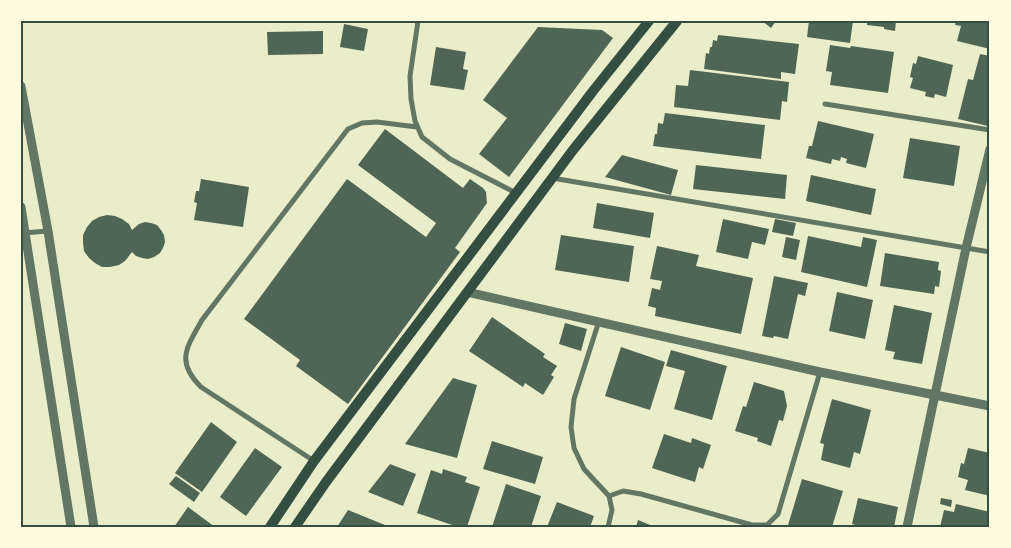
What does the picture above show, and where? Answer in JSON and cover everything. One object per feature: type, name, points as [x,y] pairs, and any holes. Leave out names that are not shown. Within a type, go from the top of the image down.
[{"type":"main road","points":[[270,527],[314,461],[516,193],[649,21]]},
{"type":"main road","points":[[295,527],[326,482],[573,150],[678,21]]},
{"type":"street","points":[[418,21],[410,76],[411,99],[415,121],[422,137],[450,159],[516,193]]},
{"type":"street","points":[[21,86],[48,231],[94,527]]},
{"type":"street","points":[[825,104],[990,130]]},
{"type":"street","points":[[314,461],[201,387],[187,369],[185,356],[189,343],[202,320],[348,129],[362,123],[377,122],[417,126]]},
{"type":"street","points":[[907,527],[966,248],[990,149]]},
{"type":"street","points":[[552,178],[990,252]]},
{"type":"street","points":[[21,207],[23,233],[71,527]]},
{"type":"street","points":[[23,233],[48,231]]},
{"type":"street","points":[[467,292],[820,372],[990,406]]},
{"type":"street","points":[[599,321],[574,399],[570,427],[574,448],[584,469],[609,496],[612,510],[608,527]]},
{"type":"street","points":[[609,496],[623,491],[641,494],[752,525],[767,525],[778,514],[820,372]]},
{"type":"building","points":[[762,21],[776,21],[771,28]]},
{"type":"building","points":[[809,21],[853,21],[850,43],[807,37]]},
{"type":"building","points":[[867,21],[896,21],[895,31],[884,29],[884,27],[867,25]]},
{"type":"building","points":[[956,21],[990,21],[990,49],[957,41],[961,26],[955,25]]},
{"type":"building","points":[[344,24],[368,29],[364,51],[340,47]]},
{"type":"building","points":[[538,27],[602,30],[613,38],[509,177],[479,154],[507,118],[483,100]]},
{"type":"building","points":[[323,31],[323,54],[268,55],[267,32]]},
{"type":"building","points":[[718,35],[799,44],[795,74],[781,72],[781,79],[704,69],[706,53],[709,54],[713,40],[717,41]]},
{"type":"building","points":[[830,45],[894,52],[888,93],[830,85],[832,72],[826,71]]},
{"type":"building","points":[[436,47],[466,52],[463,69],[468,70],[464,90],[430,85]]},
{"type":"building","points":[[980,54],[990,56],[990,121],[988,126],[958,119],[968,79],[973,80]]},
{"type":"building","points":[[918,56],[953,65],[946,97],[935,94],[934,98],[925,96],[926,92],[910,88],[913,78],[910,77],[913,63],[916,64]]},
{"type":"building","points":[[690,70],[789,82],[787,102],[782,101],[780,120],[674,107],[676,85],[688,86]]},
{"type":"building","points":[[665,113],[765,125],[761,159],[653,146],[658,123],[663,124]]},
{"type":"building","points":[[818,121],[874,134],[866,168],[846,163],[847,159],[841,157],[840,161],[832,159],[831,164],[806,158],[809,146],[812,146]]},
{"type":"building","points":[[385,129],[463,188],[470,179],[483,188],[486,192],[487,203],[455,248],[460,252],[348,404],[296,366],[300,360],[244,319],[347,179],[426,237],[436,223],[358,165]]},
{"type":"building","points":[[910,138],[960,146],[954,186],[903,178]]},
{"type":"building","points":[[622,155],[678,170],[671,195],[605,177]]},
{"type":"building","points":[[696,165],[787,175],[785,199],[693,189]]},
{"type":"building","points":[[811,175],[876,189],[871,215],[806,201]]},
{"type":"building","points":[[201,179],[249,187],[243,227],[194,220],[197,203],[194,202],[196,191],[199,191]]},
{"type":"building","points":[[597,203],[654,213],[650,238],[593,228]]},
{"type":"building","points":[[107,215],[122,219],[129,224],[132,230],[145,222],[157,225],[164,235],[165,242],[160,253],[148,259],[136,256],[132,252],[125,261],[110,267],[102,267],[95,263],[84,251],[83,235],[92,221]]},
{"type":"building","points":[[723,219],[769,229],[765,245],[752,242],[748,259],[716,252]]},
{"type":"building","points":[[775,219],[796,223],[793,236],[772,232]]},
{"type":"building","points":[[561,235],[634,246],[629,282],[555,270]]},
{"type":"building","points":[[808,236],[861,247],[863,237],[877,240],[867,287],[801,272]]},
{"type":"building","points":[[786,237],[800,240],[796,260],[782,257]]},
{"type":"building","points":[[657,246],[699,255],[696,266],[753,278],[741,334],[655,316],[656,308],[648,306],[652,288],[660,290],[662,281],[650,279]]},
{"type":"building","points":[[885,253],[939,262],[938,270],[941,271],[939,287],[935,286],[934,294],[880,286]]},
{"type":"building","points":[[774,276],[808,283],[805,296],[798,294],[788,339],[762,336]]},
{"type":"building","points":[[837,292],[873,300],[865,339],[829,331]]},
{"type":"building","points":[[894,305],[932,313],[922,364],[893,359],[895,352],[885,350]]},
{"type":"building","points":[[492,317],[545,354],[543,357],[557,366],[551,375],[554,377],[543,395],[525,383],[523,387],[469,351]]},
{"type":"building","points":[[565,323],[587,329],[581,351],[559,344]]},
{"type":"building","points":[[621,347],[665,362],[650,410],[605,396]]},
{"type":"building","points":[[671,350],[727,366],[712,420],[674,409],[685,371],[666,366]]},
{"type":"building","points":[[453,378],[477,385],[457,458],[405,444]]},
{"type":"building","points":[[754,382],[784,391],[787,406],[783,421],[779,420],[771,446],[757,441],[758,438],[735,431],[743,406],[746,407]]},
{"type":"building","points":[[832,399],[871,410],[860,454],[854,452],[850,468],[821,460],[824,444],[820,443]]},
{"type":"building","points":[[211,422],[237,442],[202,492],[175,473]]},
{"type":"building","points":[[664,434],[691,443],[692,438],[711,445],[703,469],[699,467],[695,482],[652,468]]},
{"type":"building","points":[[492,441],[543,457],[535,484],[483,469]]},
{"type":"building","points":[[255,448],[282,467],[246,516],[220,497]]},
{"type":"building","points":[[968,448],[990,453],[990,496],[965,490],[968,480],[958,477],[961,463],[964,464]]},
{"type":"building","points":[[390,464],[416,474],[403,506],[368,492]]},
{"type":"building","points":[[443,469],[467,477],[465,482],[480,487],[467,527],[458,527],[417,513],[431,470],[442,474]]},
{"type":"building","points":[[176,476],[200,493],[194,502],[169,484]]},
{"type":"building","points":[[802,479],[843,491],[832,527],[792,527],[788,525]]},
{"type":"building","points":[[506,484],[541,496],[531,527],[492,527]]},
{"type":"building","points":[[858,498],[898,507],[894,527],[859,527],[852,524]]},
{"type":"building","points":[[941,498],[952,500],[951,507],[940,504]]},
{"type":"building","points":[[557,502],[594,516],[590,527],[547,527]]},
{"type":"building","points":[[956,504],[990,512],[990,527],[940,527],[944,510],[954,512]]},
{"type":"building","points":[[188,507],[215,527],[174,527]]},
{"type":"building","points":[[348,510],[385,525],[385,527],[337,527]]},
{"type":"building","points":[[638,520],[655,527],[636,527]]}]
